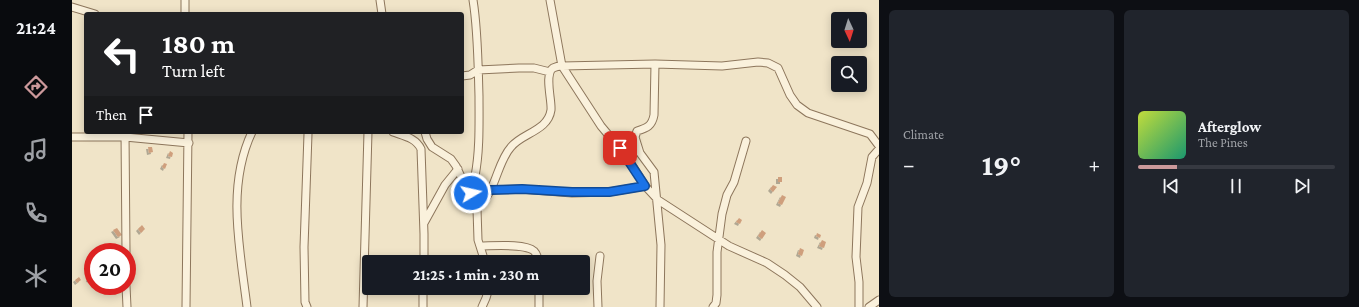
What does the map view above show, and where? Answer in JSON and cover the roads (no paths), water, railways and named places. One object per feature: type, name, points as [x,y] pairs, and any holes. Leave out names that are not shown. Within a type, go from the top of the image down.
[{"type":"street","points":[[185,0],[185,12]]},
{"type":"street","points":[[380,0],[382,12]]},
{"type":"street","points":[[469,190],[476,169],[479,135],[476,16],[473,0]]},
{"type":"street","points":[[550,0],[562,66],[600,126],[626,156],[645,186],[657,199],[729,246],[767,263],[785,275],[800,287],[817,307]]},
{"type":"street","points":[[72,7],[88,12]]},
{"type":"street","points":[[478,209],[491,190],[499,167],[511,146],[547,121],[550,110],[550,72],[553,68],[562,66],[655,64],[722,66],[758,62],[768,63],[778,68],[790,95],[797,106],[808,113],[870,134],[879,146]]},
{"type":"street","points":[[655,64],[653,122],[650,126],[637,131],[635,137],[640,152],[654,172],[661,245],[660,307]]},
{"type":"street","points":[[464,76],[470,76],[478,70],[519,68],[534,68],[550,72]]},
{"type":"street","points":[[72,137],[125,134],[189,143]]},
{"type":"street","points":[[125,134],[126,243]]},
{"type":"street","points":[[186,307],[188,134]]},
{"type":"street","points":[[247,307],[239,244],[237,193],[238,173],[251,134]]},
{"type":"street","points":[[307,307],[305,302],[304,247],[308,134]]},
{"type":"street","points":[[363,307],[368,134]]},
{"type":"street","points":[[398,134],[418,144],[421,149],[424,255]]},
{"type":"street","points":[[418,144],[426,136],[432,147],[451,159],[458,169],[478,209],[478,240],[483,255]]},
{"type":"street","points":[[713,307],[716,303],[717,295],[717,252],[723,210],[727,195],[734,182],[746,141]]},
{"type":"street","points":[[859,307],[859,282],[856,257],[858,207],[867,184],[872,157],[879,149]]},
{"type":"street","points":[[424,224],[445,185],[458,169]]},
{"type":"street","points":[[469,190],[522,189],[592,193],[609,192],[645,186]]},
{"type":"street","points":[[480,246],[524,247],[533,250],[537,255]]},
{"type":"street","points":[[598,307],[597,281],[600,256]]},
{"type":"street","points":[[126,295],[127,307]]},
{"type":"street","points":[[423,295],[423,307]]},
{"type":"street","points":[[482,307],[487,295]]},
{"type":"street","points":[[539,295],[539,307]]},
{"type":"street","points":[[869,307],[879,300]]}]
